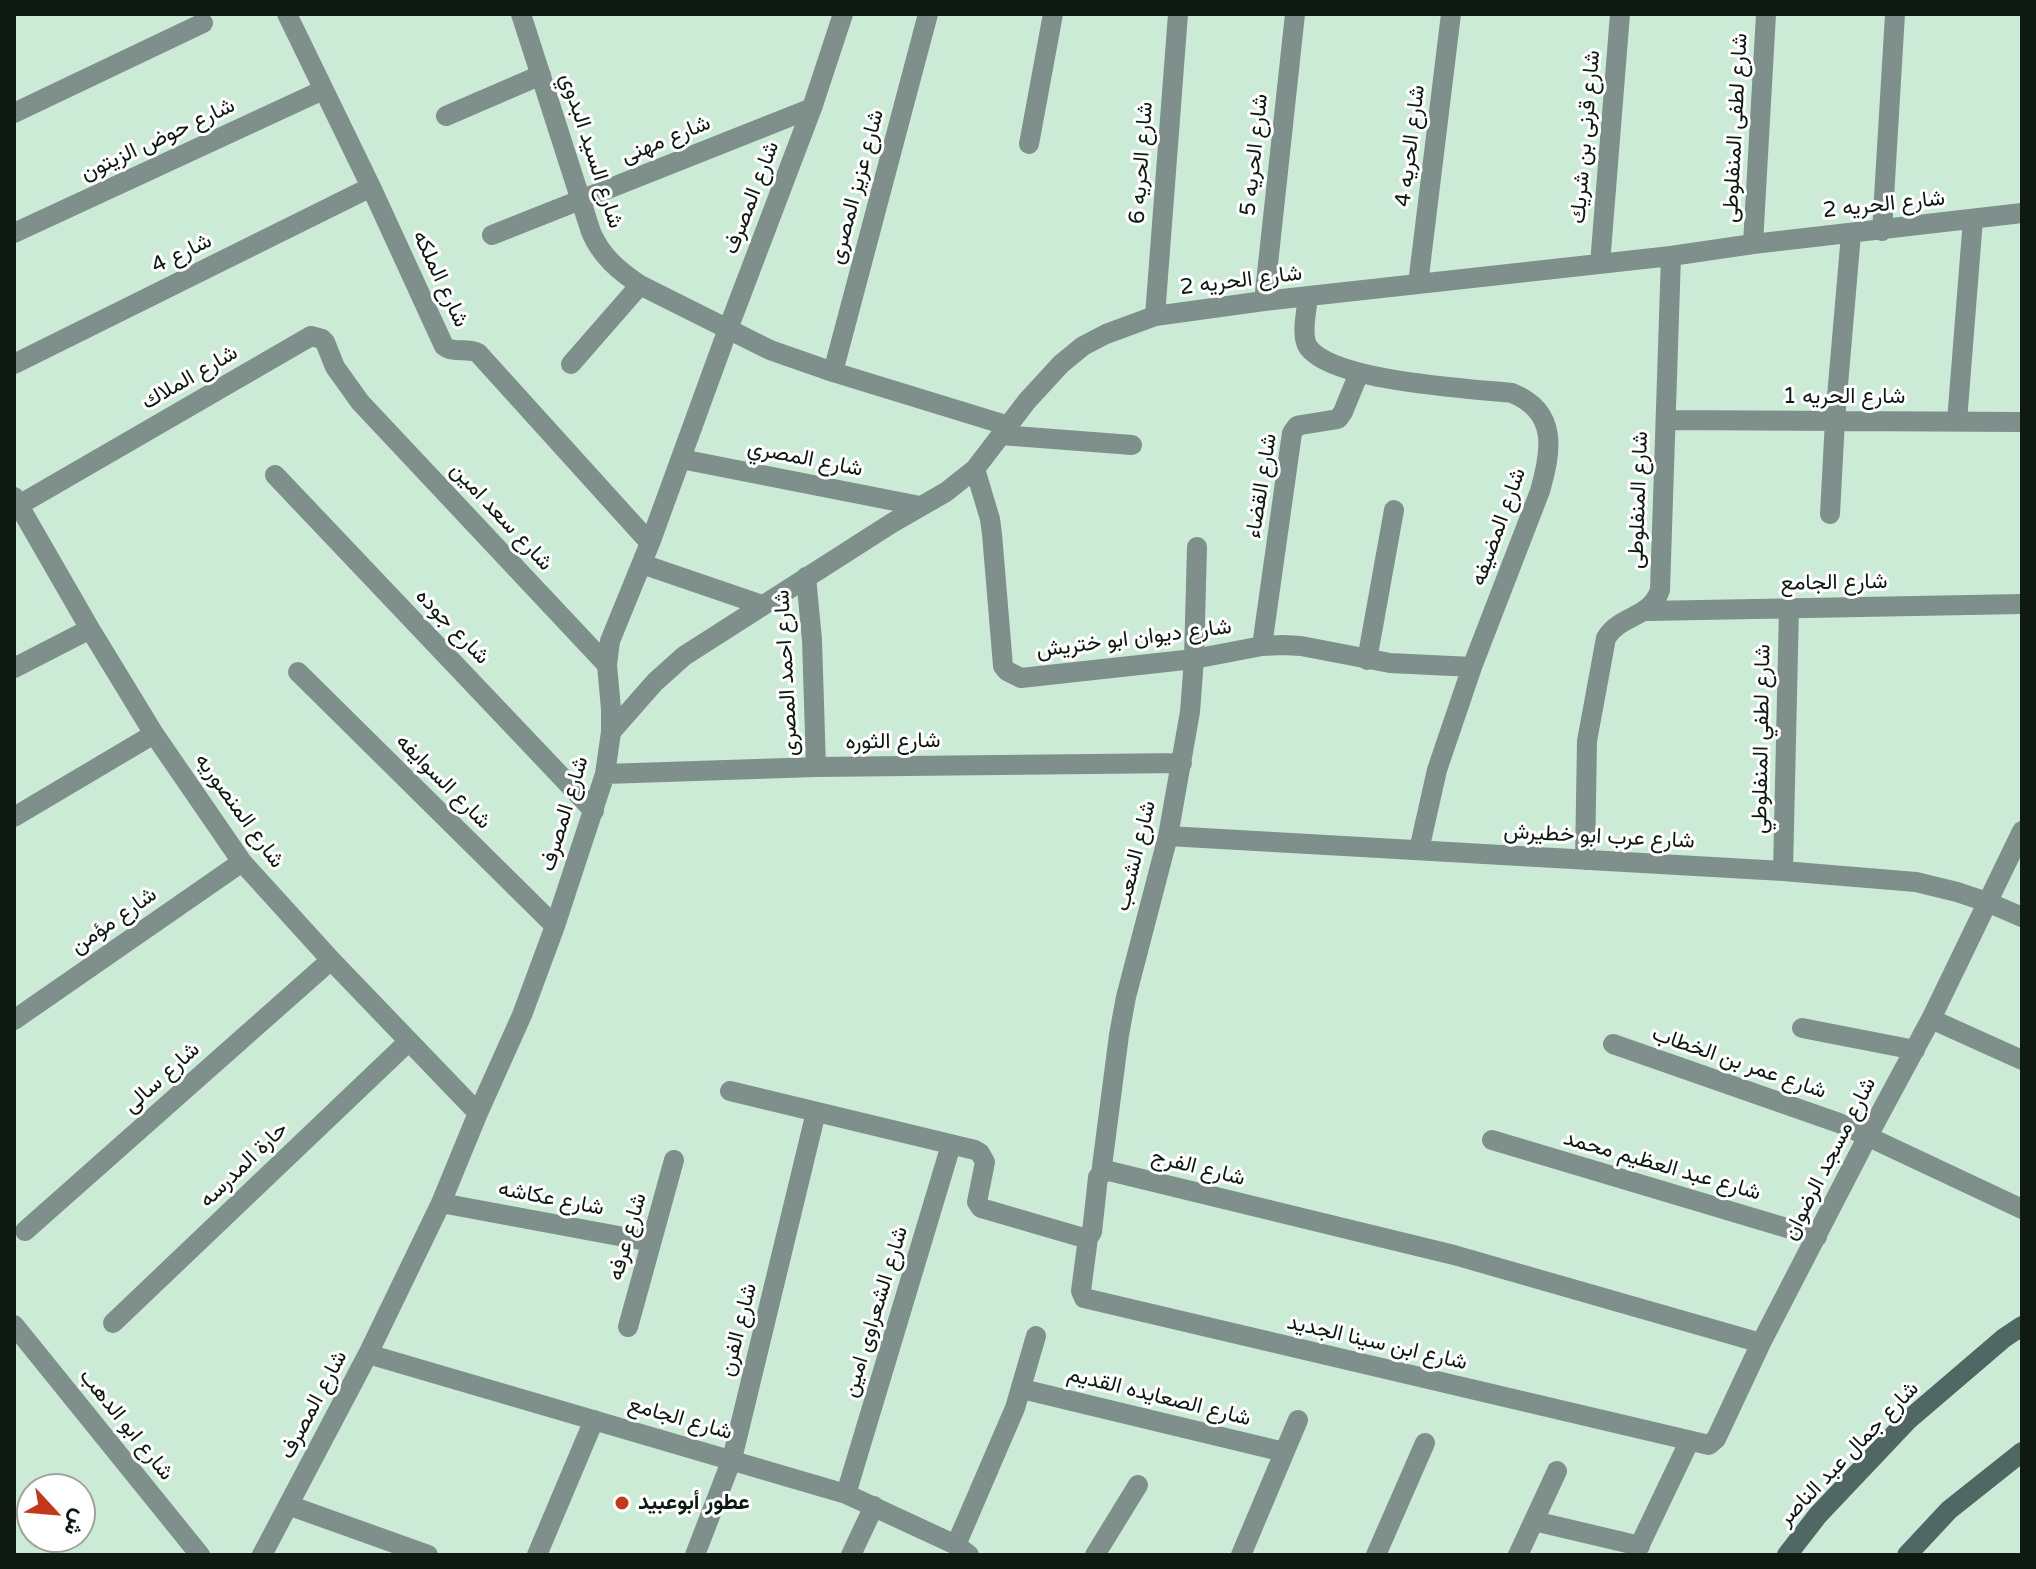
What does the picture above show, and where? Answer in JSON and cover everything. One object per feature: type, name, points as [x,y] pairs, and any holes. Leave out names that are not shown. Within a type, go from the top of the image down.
[{"type":"street","name":"شارع الملكه","points":[[287,14],[444,346],[478,353],[650,543]]},
{"type":"street","name":"شارع السيد البدوي","points":[[521,14],[597,246],[622,273],[770,350],[1005,431],[1132,445]]},
{"type":"street","name":"شارع المصرف","points":[[262,1555],[368,1354],[441,1203],[522,1015],[605,774],[611,732],[607,665],[610,641],[650,543],[812,108],[843,14]]},
{"type":"street","name":"شارع عزيز المصرى","points":[[833,372],[928,14]]},
{"type":"street","points":[[1029,144],[1053,14]]},
{"type":"street","name":"شارع الحريه 6","points":[[1155,316],[1178,14]]},
{"type":"street","name":"شارع الحريه 5","points":[[1264,301],[1295,14]]},
{"type":"street","name":"شارع الحريه 4","points":[[1418,284],[1451,14]]},
{"type":"street","name":"شارع قرنى بن شريك","points":[[1600,264],[1620,14]]},
{"type":"street","name":"شارع لطفى المنفلوطى","points":[[1753,244],[1766,14]]},
{"type":"street","points":[[1882,231],[1895,14]]},
{"type":"street","points":[[14,113],[203,23]]},
{"type":"street","points":[[446,116],[541,75]]},
{"type":"street","name":"شارع حوض الزيتون","points":[[14,233],[323,90]]},
{"type":"street","name":"شارع مهنى","points":[[492,235],[812,108]]},
{"type":"street","name":"شارع 4","points":[[14,364],[371,187]]},
{"type":"street","name":"شارع الحريه 2","points":[[611,732],[655,682],[684,656],[946,492],[975,469],[1027,401],[1061,364],[1083,346],[1106,334],[1155,316],[1264,301],[2022,213]]},
{"type":"street","points":[[1957,421],[1973,219]]},
{"type":"street","points":[[1830,514],[1851,234]]},
{"type":"street","name":"شارع المنفلوطى","points":[[1647,611],[1657,600],[1660,590],[1671,256]]},
{"type":"street","points":[[571,364],[640,285]]},
{"type":"street","name":"شارع المضيفه","points":[[1308,296],[1304,336],[1306,344],[1316,356],[1359,373],[1429,386],[1512,393],[1525,398],[1535,407],[1544,420],[1548,434],[1548,461],[1540,491],[1472,667],[1437,770],[1419,850]]},
{"type":"street","name":"شارع الملاك","points":[[16,501],[311,336],[325,342],[335,367],[360,402]]},
{"type":"street","name":"شارع القضاء","points":[[1262,646],[1292,433],[1297,426],[1338,419],[1359,373]]},
{"type":"street","name":"شارع سعد امين","points":[[360,402],[607,665]]},
{"type":"street","name":"شارع الحريه 1","points":[[1666,420],[2022,422]]},
{"type":"street","name":"شارع المصري","points":[[681,459],[920,506]]},
{"type":"street","name":"شارع ديوان ابو ختريش","points":[[975,469],[990,519],[1003,666],[1021,678],[1194,659],[1262,646],[1301,646],[1367,660],[1412,665],[1472,667]]},
{"type":"street","name":"شارع جوده","points":[[275,475],[594,811]]},
{"type":"street","name":"شارع المنصوريه","points":[[16,501],[154,734],[242,862],[478,1113]]},
{"type":"street","points":[[1367,660],[1394,510]]},
{"type":"street","name":"شارع الشعب","points":[[1101,1174],[1126,997],[1168,836],[1190,712],[1197,547]]},
{"type":"street","points":[[642,564],[762,605]]},
{"type":"street","name":"شارع احمد المصرى","points":[[806,577],[812,640],[816,767]]},
{"type":"street","name":"شارع الجامع","points":[[1647,611],[2022,604]]},
{"type":"street","name":"شارع لطفي المنفلوطي","points":[[1783,871],[1789,608]]},
{"type":"street","points":[[1585,860],[1587,741],[1606,638],[1618,624],[1647,611]]},
{"type":"street","points":[[14,668],[90,629]]},
{"type":"street","name":"شارع السوايفه","points":[[298,672],[555,926]]},
{"type":"street","points":[[14,817],[154,734]]},
{"type":"street","name":"شارع الثوره","points":[[605,774],[816,767],[1182,763]]},
{"type":"street","name":"شارع مسجد الرضوان","points":[[1716,1439],[1761,1343],[1931,1019],[2022,831]]},
{"type":"street","name":"شارع عرب ابو خطيرش","points":[[1168,836],[1783,871],[1916,882],[1957,892],[2022,917]]},
{"type":"street","name":"شارع مؤمن","points":[[14,1020],[242,862]]},
{"type":"street","name":"شارع سالى","points":[[25,1231],[331,960]]},
{"type":"street","points":[[1931,1019],[2022,1060]]},
{"type":"street","points":[[1802,1028],[1915,1050]]},
{"type":"street","name":"حارة المدرسه","points":[[113,1323],[408,1042]]},
{"type":"street","name":"شارع عمر بن الخطاب","points":[[1613,1044],[1839,1123],[2022,1209]]},
{"type":"street","points":[[730,1091],[975,1150],[985,1162],[977,1202],[981,1208],[1088,1238],[1092,1232],[1098,1177],[1101,1174]]},
{"type":"street","name":"شارع الفرن","points":[[695,1555],[732,1459],[816,1112]]},
{"type":"street","name":"شارع عبد العظيم محمد","points":[[1492,1140],[1817,1237]]},
{"type":"street","name":"شارع الشعراوى امين","points":[[846,1494],[951,1145]]},
{"type":"street","name":"شارع عرفه","points":[[628,1327],[674,1160]]},
{"type":"street","name":"شارع الفرج","points":[[1101,1174],[1109,1171],[1454,1255],[1761,1343]]},
{"type":"street","name":"شارع عكاشه","points":[[441,1203],[651,1242]]},
{"type":"street","name":"شارع ابن سينا الجديد","points":[[1088,1238],[1081,1291],[1084,1298],[1689,1442],[1709,1445],[1716,1439]]},
{"type":"street","name":"شارع ابو الدهب","points":[[14,1325],[200,1555]]},
{"type":"street","name":"شارع جمال عبد الناصر","points":[[1787,1555],[1818,1515],[1907,1421],[2022,1326]]},
{"type":"street","points":[[963,1550],[1022,1389],[1036,1336]]},
{"type":"street","name":"شارع الجامع","points":[[368,1354],[846,1494],[963,1550]]},
{"type":"street","name":"شارع الصعايده القديم","points":[[1022,1389],[1284,1452]]},
{"type":"street","points":[[537,1555],[594,1420]]},
{"type":"street","points":[[1241,1555],[1298,1420]]},
{"type":"street","points":[[1534,1521],[1638,1550],[1689,1442]]},
{"type":"street","points":[[1376,1555],[1425,1443]]},
{"type":"street","points":[[1907,1555],[1949,1510],[2022,1452]]},
{"type":"street","points":[[1518,1555],[1557,1471]]},
{"type":"street","points":[[1095,1555],[1138,1485]]},
{"type":"street","points":[[288,1505],[428,1555]]},
{"type":"street","points":[[851,1555],[874,1506]]},
{"type":"place","name":"عطور أبوعبيد","points":[[622,1503]]}]
